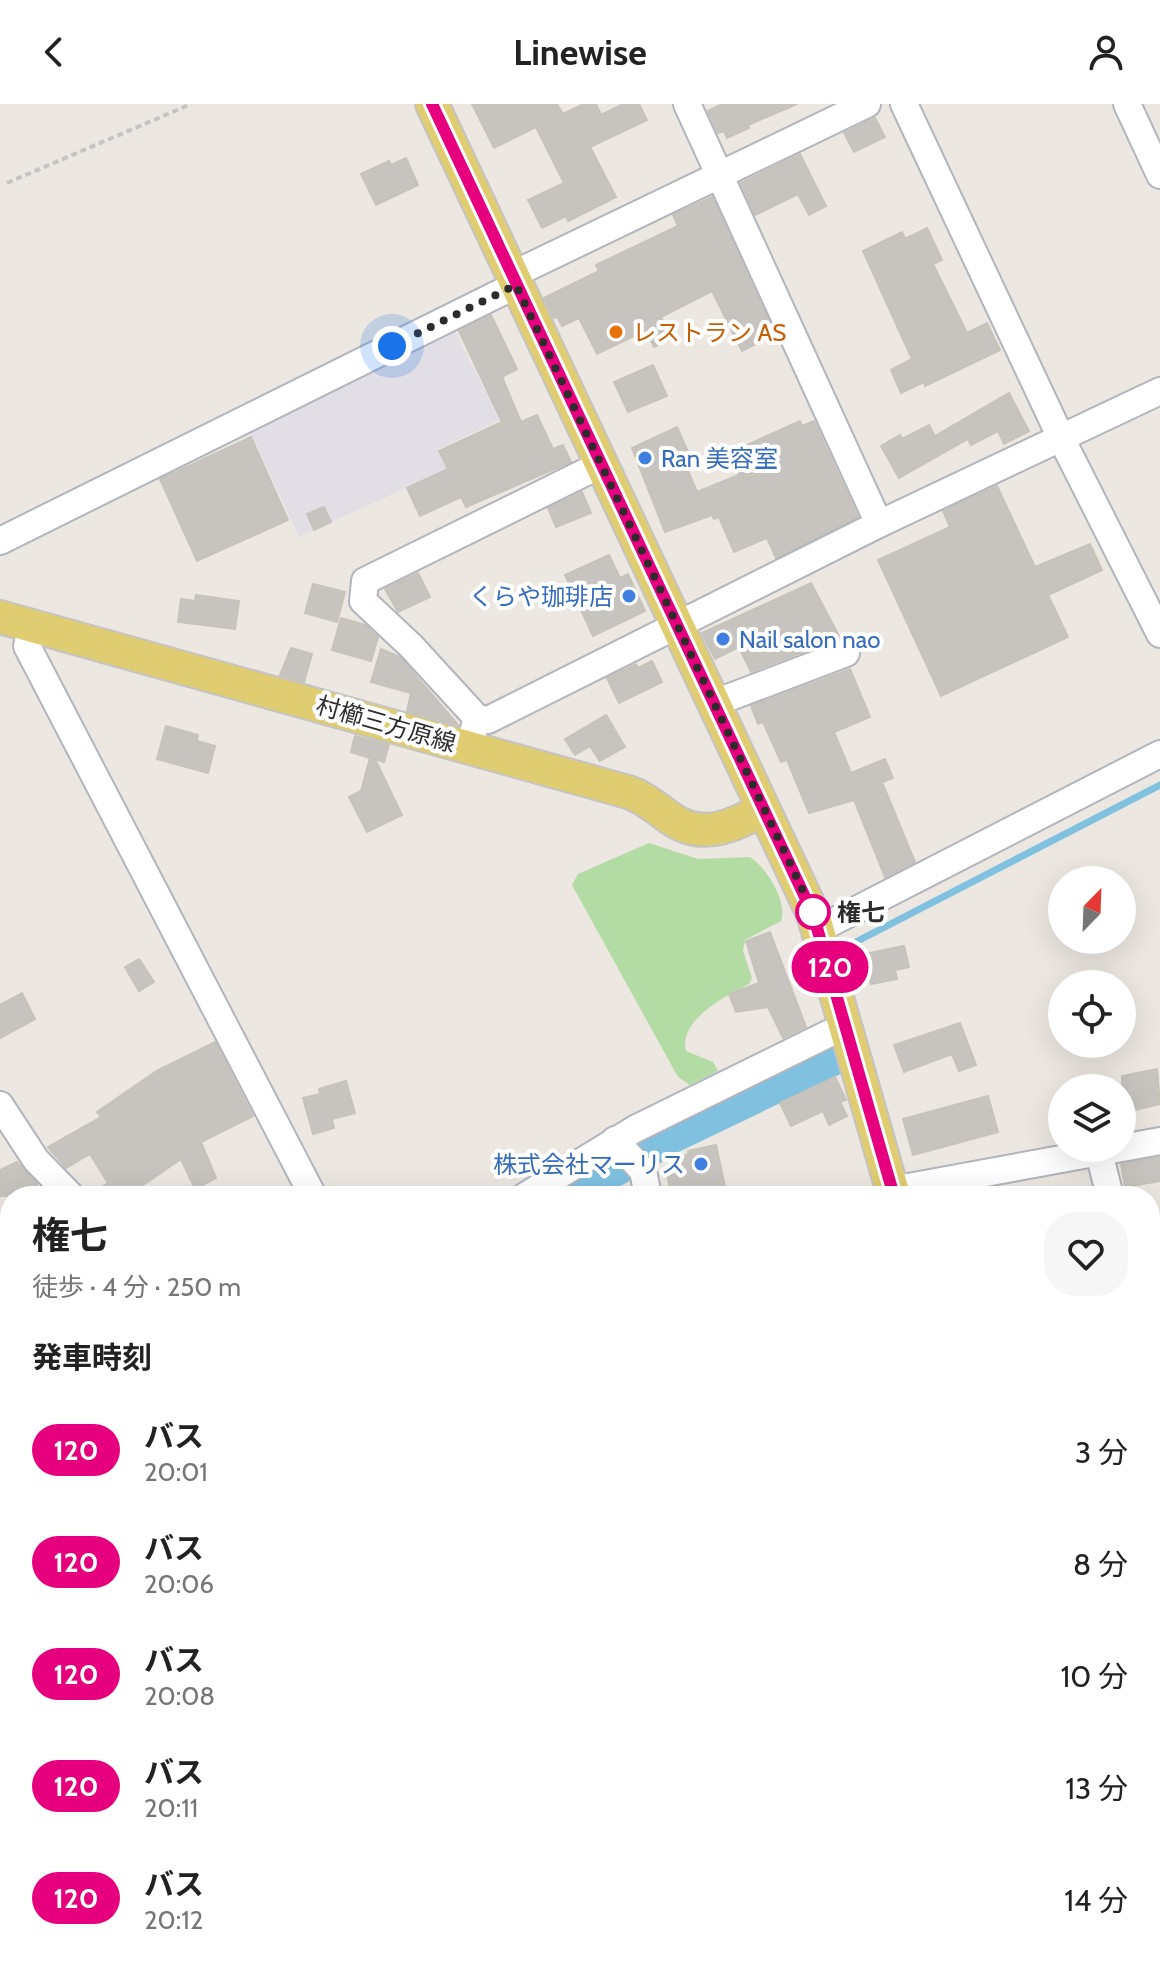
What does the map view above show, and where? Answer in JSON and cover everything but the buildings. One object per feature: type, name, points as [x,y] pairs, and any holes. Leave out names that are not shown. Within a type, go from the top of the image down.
[{"type":"main road","points":[[432,104],[819,929],[891,1186]]},
{"type":"main road","name":"村櫛三方原線","points":[[0,617],[473,732],[635,794],[676,822],[701,831],[728,828],[763,810]]},
{"type":"street","points":[[687,104],[879,524]]},
{"type":"street","points":[[0,541],[719,174],[867,104]]},
{"type":"street","points":[[904,104],[1061,438],[1160,634]]},
{"type":"street","points":[[1127,104],[1160,175]]},
{"type":"street","points":[[600,465],[365,581],[363,601],[411,646],[473,732],[488,720],[879,524],[1160,391]]},
{"type":"street","points":[[32,626],[27,646],[308,1186]]},
{"type":"street","points":[[712,704],[846,653]]},
{"type":"street","points":[[819,929],[833,925],[1160,754]]},
{"type":"street","points":[[547,1186],[624,1151],[828,1034],[847,1028]]},
{"type":"street","points":[[0,1105],[36,1160],[61,1186]]},
{"type":"street","points":[[1136,1146],[1160,1141]]},
{"type":"street","points":[[624,1151],[643,1171],[646,1186]]},
{"type":"street","points":[[929,1186],[1053,1162]]},
{"type":"street","points":[[1101,1162],[1107,1186]]},
{"type":"path","points":[[7,183],[191,104]]},
{"type":"shaded area","points":[[452,326],[500,420],[438,449],[447,469],[299,537],[248,427]]},
{"type":"green space","points":[[649,843],[698,859],[750,857],[769,877],[781,904],[781,921],[745,940],[743,951],[752,978],[749,984],[707,1010],[690,1029],[686,1051],[713,1062],[718,1071],[690,1085],[678,1077],[572,885],[578,874]]},
{"type":"waterway","points":[[848,946],[1160,785]]},
{"type":"waterway","points":[[581,1186],[672,1133],[836,1054]]},
{"type":"bus line","name":"120","points":[[432,104],[813,914],[892,1186]]},
{"type":"place","name":"レストラン AS","points":[[616,332]]},
{"type":"place","name":"Ran 美容室","points":[[645,458]]},
{"type":"place","name":"くらや珈琲店","points":[[629,596]]},
{"type":"place","name":"Nail salon nao","points":[[723,639]]},
{"type":"place","name":"権七","points":[[813,912]]},
{"type":"place","name":"株式会社マーリス","points":[[701,1164]]},
{"type":"route","points":[[392,346],[516,285],[706,692],[813,912]]}]
